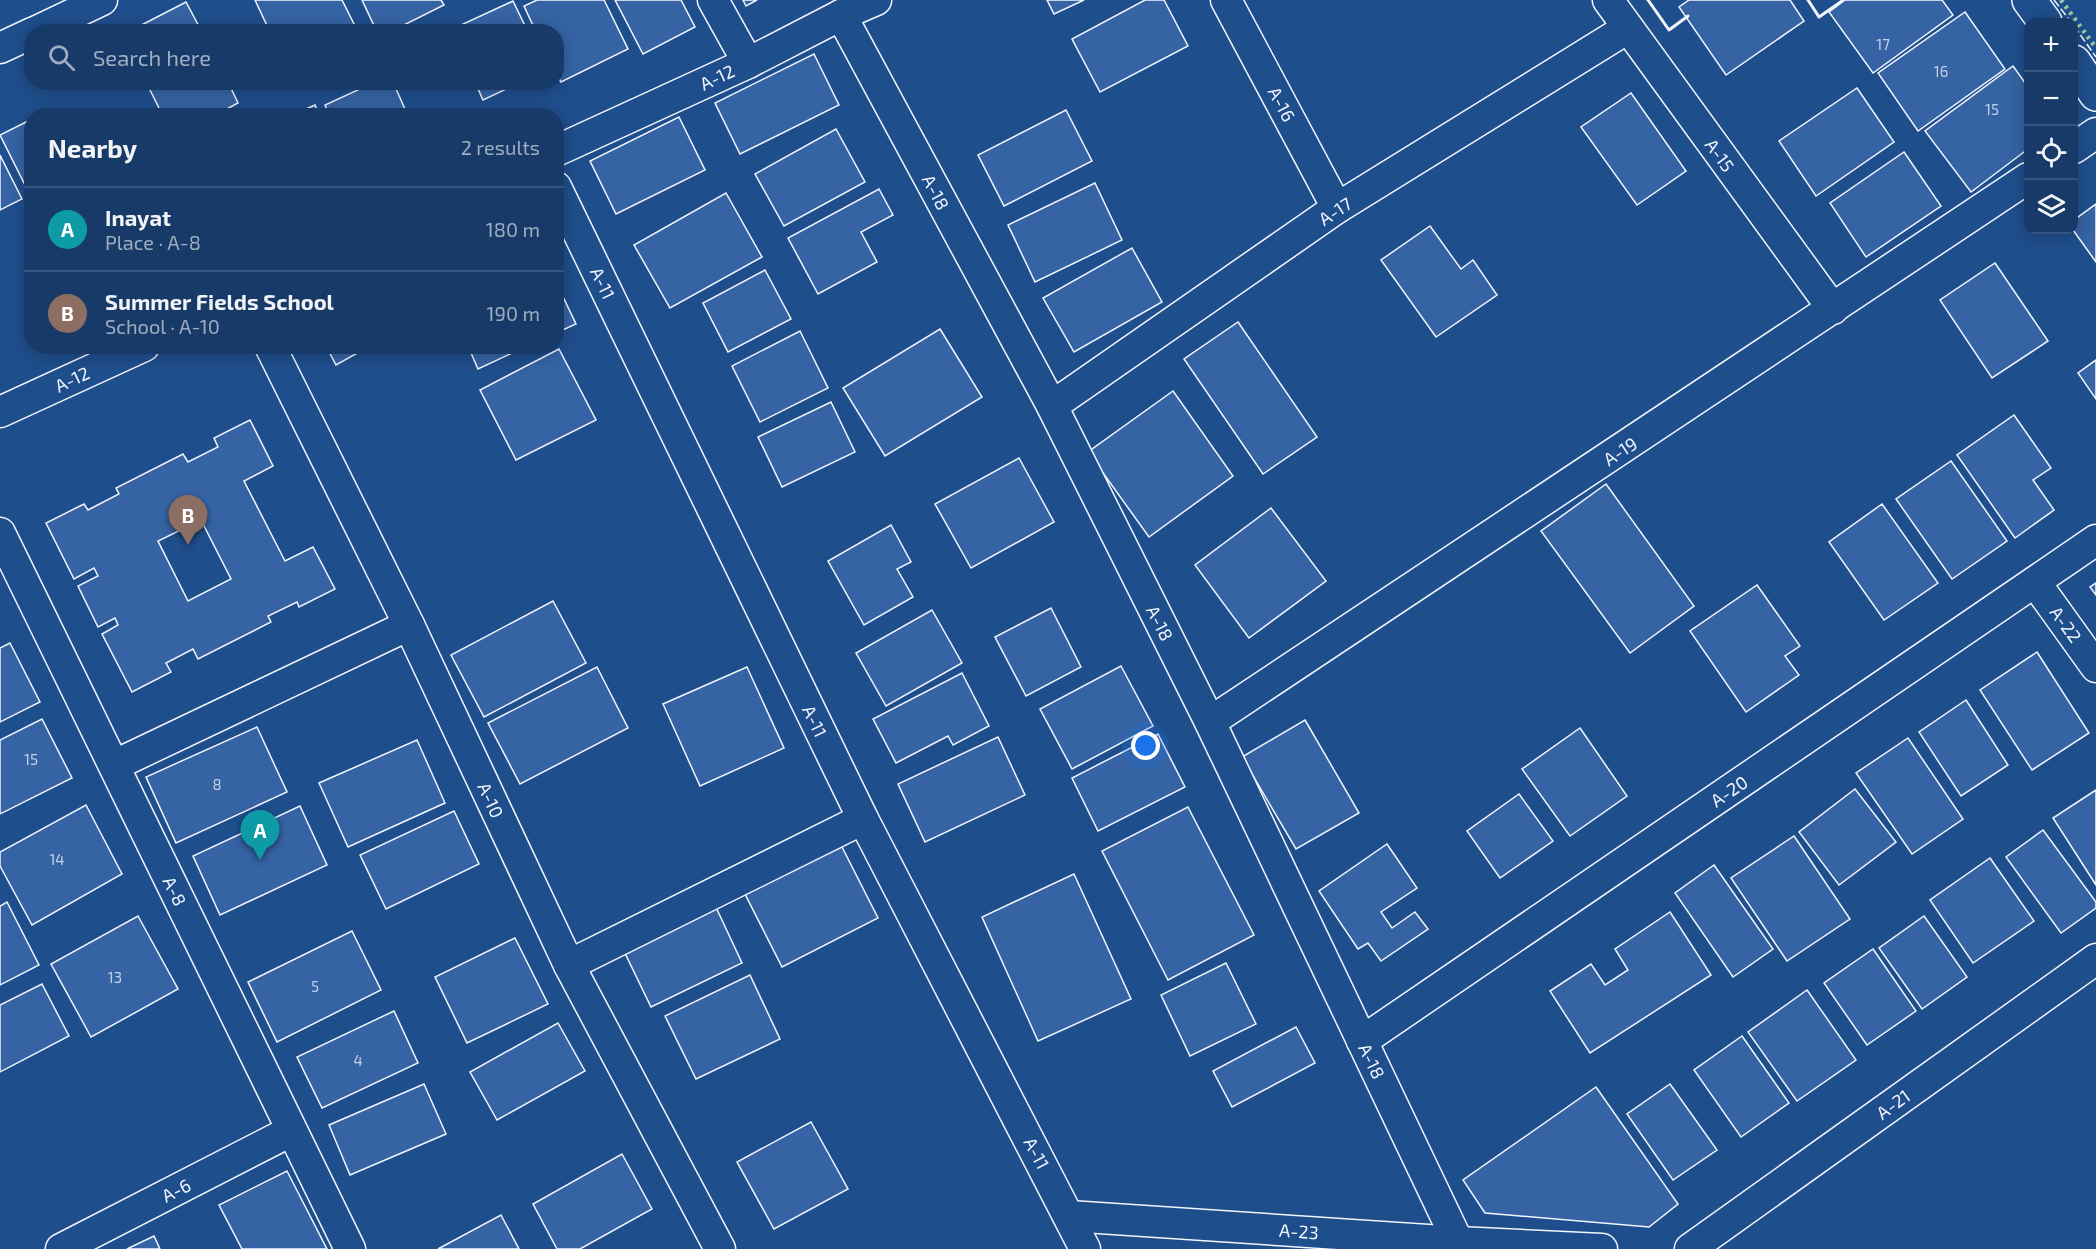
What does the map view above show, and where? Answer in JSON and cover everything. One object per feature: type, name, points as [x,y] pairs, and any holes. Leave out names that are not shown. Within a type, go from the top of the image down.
[{"type":"street","points":[[50,24],[102,0]]},
{"type":"street","points":[[713,0],[748,63]]},
{"type":"street","name":"A-12","points":[[564,147],[748,63],[841,15],[876,0]]},
{"type":"street","name":"A-16","points":[[1226,0],[1337,208]]},
{"type":"street","name":"A-15","points":[[1608,0],[1833,309]]},
{"type":"street","points":[[2029,0],[2042,18]]},
{"type":"street","name":"A-18","points":[[841,15],[1052,406],[1210,722],[1458,1242]]},
{"type":"street","name":"A-17","points":[[1052,406],[1337,208],[1628,28]]},
{"type":"street","points":[[0,48],[24,36]]},
{"type":"street","points":[[2078,69],[2096,94]]},
{"type":"street","points":[[2078,145],[2096,133]]},
{"type":"street","name":"A-19","points":[[1210,722],[2025,180]]},
{"type":"street","name":"A-11","points":[[564,203],[863,819],[1085,1249]]},
{"type":"street","name":"A-12","points":[[0,412],[127,354]]},
{"type":"street","name":"A-10","points":[[274,354],[409,625],[569,965],[720,1249]]},
{"type":"street","name":"A-8","points":[[0,533],[350,1249]]},
{"type":"street","name":"A-20","points":[[1362,1041],[2096,540]]},
{"type":"street","name":"A-22","points":[[2035,582],[2096,667]]},
{"type":"street","points":[[115,765],[409,625]]},
{"type":"street","points":[[569,965],[863,819]]},
{"type":"street","name":"A-21","points":[[1689,1249],[2096,959]]},
{"type":"street","name":"A-6","points":[[61,1249],[291,1131]]},
{"type":"street","name":"A-23","points":[[1069,1216],[1458,1242],[1602,1249]]},
{"type":"building","points":[[255,0],[342,0],[354,24],[266,24]]},
{"type":"building","points":[[362,0],[441,0],[444,5],[406,24],[373,24]]},
{"type":"building","points":[[537,0],[604,0],[628,49],[564,81],[564,24],[532,24],[524,6]]},
{"type":"building","points":[[615,0],[681,0],[695,27],[643,54]]},
{"type":"building","points":[[743,0],[757,0],[746,6]]},
{"type":"building","points":[[1047,0],[1084,0],[1054,14]]},
{"type":"building","points":[[1145,0],[1164,0],[1188,46],[1100,92],[1072,39]]},
{"type":"building","points":[[1689,0],[1790,0],[1804,21],[1726,75],[1679,7]]},
{"type":"building","points":[[1845,0],[1942,0],[1953,15],[1873,73],[1829,12]]},
{"type":"building","points":[[513,1],[524,24],[463,24]]},
{"type":"building","points":[[186,2],[198,24],[143,24]]},
{"type":"building","points":[[1965,12],[2005,69],[1918,131],[1878,73]]},
{"type":"building","points":[[814,54],[839,105],[740,154],[715,103]]},
{"type":"building","points":[[2013,66],[2024,81],[2024,152],[1971,192],[1925,131]]},
{"type":"building","points":[[1857,88],[1894,142],[1816,196],[1779,141]]},
{"type":"building","points":[[150,90],[232,90],[238,103],[229,108],[159,108]]},
{"type":"building","points":[[358,90],[397,90],[404,108],[326,108],[325,105]]},
{"type":"building","points":[[479,90],[504,90],[483,100]]},
{"type":"building","points":[[1631,93],[1686,171],[1637,205],[1581,127]]},
{"type":"building","points":[[1066,110],[1092,161],[1004,206],[978,155]]},
{"type":"building","points":[[679,117],[705,170],[616,214],[590,161]]},
{"type":"building","points":[[24,123],[24,183],[0,135]]},
{"type":"building","points":[[836,129],[865,182],[784,226],[755,174]]},
{"type":"building","points":[[1904,152],[1941,206],[1866,257],[1830,203]]},
{"type":"building","points":[[0,155],[22,199],[0,210]]},
{"type":"building","points":[[1095,183],[1122,240],[1035,282],[1008,225]]},
{"type":"building","points":[[879,189],[893,215],[861,232],[877,262],[818,294],[788,238]]},
{"type":"building","points":[[726,193],[762,257],[670,308],[634,245]]},
{"type":"building","points":[[2096,204],[2096,262],[2076,234],[2078,234],[2078,217]]},
{"type":"building","points":[[1430,226],[1461,269],[1473,260],[1497,295],[1436,337],[1381,260]]},
{"type":"building","points":[[1132,248],[1162,302],[1074,352],[1043,298]]},
{"type":"building","points":[[1995,263],[2048,341],[1992,378],[1940,300]]},
{"type":"building","points":[[765,270],[791,319],[728,352],[703,303]]},
{"type":"building","points":[[564,299],[576,324],[564,329]]},
{"type":"building","points":[[1238,322],[1317,437],[1263,474],[1184,359]]},
{"type":"building","points":[[940,329],[982,397],[885,456],[843,388]]},
{"type":"building","points":[[800,331],[828,388],[760,422],[732,366]]},
{"type":"building","points":[[330,354],[356,354],[336,365]]},
{"type":"building","points":[[471,354],[510,354],[478,369]]},
{"type":"building","points":[[549,354],[562,354],[596,420],[516,460],[480,390]]},
{"type":"building","points":[[2096,360],[2096,399],[2078,373]]},
{"type":"building","points":[[1173,391],[1233,476],[1149,537],[1088,452]]},
{"type":"building","points":[[831,402],[855,452],[782,487],[758,437]]},
{"type":"building","points":[[2014,415],[2051,468],[2033,480],[2054,510],[2015,538],[1957,455]]},
{"type":"building","points":[[250,420],[273,466],[244,481],[285,561],[313,547],[335,589],[299,607],[297,602],[268,616],[271,622],[198,659],[193,649],[166,663],[171,672],[132,692],[102,634],[118,625],[115,618],[98,627],[78,586],[98,576],[94,568],[74,579],[46,523],[84,504],[88,510],[119,494],[116,488],[183,454],[188,462],[218,447],[214,438]],"holes":[[[201,520],[231,579],[188,601],[158,541]]]},
{"type":"building","points":[[1019,458],[1054,522],[971,568],[935,504]]},
{"type":"building","points":[[1951,461],[2007,541],[1952,579],[1896,499]]},
{"type":"building","points":[[1606,484],[1694,606],[1630,653],[1541,531]]},
{"type":"building","points":[[1882,504],[1938,583],[1884,620],[1829,542]]},
{"type":"building","points":[[1271,508],[1326,581],[1249,638],[1195,565]]},
{"type":"building","points":[[891,525],[911,562],[897,569],[913,597],[864,625],[828,561]]},
{"type":"building","points":[[2096,583],[2096,595],[2090,587]]},
{"type":"building","points":[[1757,585],[1800,646],[1785,656],[1799,675],[1746,712],[1690,631]]},
{"type":"building","points":[[553,601],[586,663],[484,717],[451,655]]},
{"type":"building","points":[[1051,608],[1081,667],[1026,696],[995,637]]},
{"type":"building","points":[[932,610],[962,663],[886,706],[856,653]]},
{"type":"building","points":[[10,643],[40,702],[0,722],[0,648]]},
{"type":"building","points":[[2037,652],[2089,733],[2032,770],[1980,690]]},
{"type":"building","points":[[1121,666],[1153,726],[1072,769],[1040,709]]},
{"type":"building","points":[[597,667],[628,728],[520,784],[488,723]]},
{"type":"building","points":[[747,667],[784,748],[700,786],[663,704]]},
{"type":"building","points":[[962,673],[989,726],[953,745],[948,736],[896,763],[873,719]]},
{"type":"building","points":[[1966,700],[2008,765],[1961,796],[1919,732]]},
{"type":"building","points":[[42,719],[72,778],[0,814],[0,740]]},
{"type":"building","points":[[1305,720],[1359,813],[1296,849],[1242,757]]},
{"type":"building","points":[[257,727],[287,792],[176,843],[146,777]]},
{"type":"building","points":[[1580,728],[1627,796],[1570,836],[1522,769]]},
{"type":"building","points":[[1158,734],[1185,787],[1098,831],[1072,778]]},
{"type":"building","points":[[998,737],[1025,795],[925,842],[898,784]]},
{"type":"building","points":[[1908,738],[1963,819],[1912,854],[1856,773]]},
{"type":"building","points":[[417,740],[445,803],[348,847],[319,783]]},
{"type":"building","points":[[1855,789],[1896,842],[1839,885],[1799,832]]},
{"type":"building","points":[[2096,790],[2096,885],[2053,818]]},
{"type":"building","points":[[1519,794],[1553,841],[1500,878],[1467,831]]},
{"type":"building","points":[[86,805],[122,874],[32,925],[0,866],[0,852]]},
{"type":"building","points":[[300,806],[327,865],[220,915],[193,856]]},
{"type":"building","points":[[1188,807],[1254,935],[1168,980],[1102,851]]},
{"type":"building","points":[[454,811],[479,864],[386,909],[360,855]]},
{"type":"building","points":[[2043,830],[2096,902],[2096,908],[2061,933],[2006,857]]},
{"type":"building","points":[[1794,836],[1850,919],[1787,961],[1731,878]]},
{"type":"building","points":[[1387,844],[1417,888],[1381,912],[1392,928],[1415,912],[1428,929],[1381,961],[1368,943],[1358,949],[1319,891]]},
{"type":"building","points":[[841,845],[878,918],[782,967],[745,894]]},
{"type":"building","points":[[1990,858],[2034,921],[1973,963],[1930,900]]},
{"type":"building","points":[[1714,865],[1773,949],[1733,977],[1675,893]]},
{"type":"building","points":[[1074,874],[1131,999],[1038,1041],[982,917]]},
{"type":"building","points":[[7,902],[39,965],[0,985],[0,906]]},
{"type":"building","points":[[714,903],[742,963],[651,1007],[622,947]]},
{"type":"building","points":[[1670,912],[1711,975],[1590,1053],[1550,991],[1591,964],[1605,985],[1628,970],[1615,949]]},
{"type":"building","points":[[138,916],[178,989],[91,1037],[51,964]]},
{"type":"building","points":[[1924,916],[1967,977],[1922,1009],[1879,948]]},
{"type":"building","points":[[352,931],[381,990],[277,1042],[248,982]]},
{"type":"building","points":[[515,938],[548,1004],[467,1043],[435,977]]},
{"type":"building","points":[[1873,949],[1916,1011],[1867,1045],[1824,983]]},
{"type":"building","points":[[1226,963],[1256,1024],[1190,1056],[1161,995]]},
{"type":"building","points":[[750,975],[780,1039],[696,1079],[665,1016]]},
{"type":"building","points":[[42,984],[69,1036],[0,1072],[0,1005]]},
{"type":"building","points":[[1807,990],[1856,1060],[1797,1101],[1748,1032]]},
{"type":"building","points":[[394,1011],[418,1063],[322,1108],[297,1057]]},
{"type":"building","points":[[558,1023],[585,1071],[497,1120],[470,1072]]},
{"type":"building","points":[[1296,1027],[1315,1063],[1232,1107],[1213,1071]]},
{"type":"building","points":[[1742,1036],[1789,1103],[1741,1137],[1694,1070]]},
{"type":"building","points":[[424,1084],[446,1134],[350,1175],[329,1125]]},
{"type":"building","points":[[1670,1084],[1717,1150],[1673,1180],[1627,1114]]},
{"type":"building","points":[[1596,1087],[1678,1204],[1649,1227],[1485,1213],[1463,1180]]},
{"type":"building","points":[[811,1122],[848,1189],[774,1229],[737,1162]]},
{"type":"building","points":[[622,1154],[652,1209],[580,1249],[557,1249],[533,1204]]},
{"type":"building","points":[[287,1171],[327,1249],[242,1249],[219,1205]]},
{"type":"building","points":[[501,1215],[519,1249],[438,1249]]},
{"type":"building","points":[[154,1236],[160,1249],[127,1249]]},
{"type":"hedge","points":[[2061,0],[2096,48]]},
{"type":"fence","points":[[2054,0],[2068,18]]},
{"type":"fence","points":[[2078,32],[2096,57]]},
{"type":"wall","points":[[1648,0],[1669,30],[1688,16]]},
{"type":"wall","points":[[1808,0],[1819,17],[1842,1]]},
{"type":"place","name":"Summer Fields School","points":[[188,545]]},
{"type":"place","name":"Inayat","points":[[260,860]]}]
